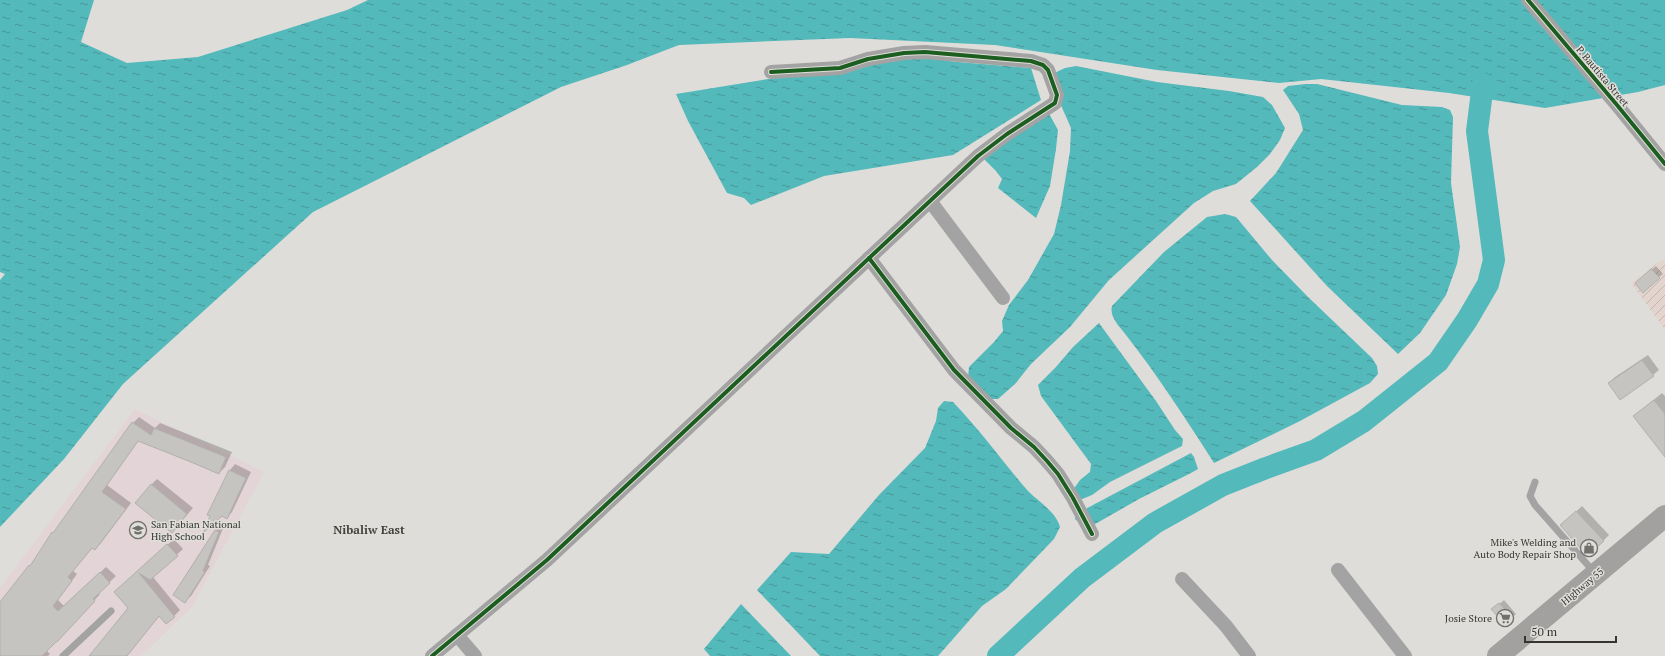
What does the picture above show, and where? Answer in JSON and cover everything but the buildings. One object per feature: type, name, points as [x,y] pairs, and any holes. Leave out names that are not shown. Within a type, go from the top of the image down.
[{"type":"highway","name":"Highway 55","points":[[1498,656],[1665,516]]},
{"type":"street","name":"P. Bautista Street","points":[[1528,0],[1665,164]]},
{"type":"street","points":[[432,656],[547,560],[978,156],[1007,134],[1055,103],[1057,95],[1048,70],[1043,64],[1031,61],[988,56],[911,52],[868,60],[840,68],[771,72]]},
{"type":"street","points":[[930,201],[1003,298]]},
{"type":"street","points":[[869,258],[954,370],[1011,428],[1034,447],[1058,474],[1073,498],[1092,534]]},
{"type":"street","points":[[1338,570],[1405,656]]},
{"type":"street","points":[[1182,579],[1226,626],[1249,656]]},
{"type":"street","points":[[457,634],[475,656]]},
{"type":"lane","points":[[1534,482],[1530,496],[1535,505],[1596,574]]},
{"type":"lane","points":[[63,656],[111,611]]},
{"type":"shaded area","points":[[1663,259],[1665,262],[1665,330],[1631,283]]},
{"type":"shaded area","name":"San Fabian National High School","points":[[135,409],[264,472],[192,607],[141,656],[0,656],[0,588]]},
{"type":"water","points":[[0,0],[94,0],[81,42],[127,63],[198,57],[347,10],[368,0],[1665,0],[1665,85],[1638,92],[1545,108],[1449,93],[1321,79],[1279,83],[1157,70],[995,45],[850,38],[679,45],[627,65],[561,87],[313,212],[123,384],[64,459],[0,527],[0,280],[5,274],[0,272]]},
{"type":"water","points":[[924,58],[1031,68],[1041,100],[953,155],[824,176],[751,205],[744,198],[727,193],[688,121],[676,94],[892,59]]},
{"type":"water","points":[[1076,66],[1157,82],[1263,97],[1272,105],[1285,128],[1280,140],[1270,154],[1257,167],[1236,184],[1213,191],[1194,203],[1109,280],[1070,327],[1031,364],[1015,384],[998,399],[987,399],[968,378],[969,367],[1003,331],[1002,321],[1009,305],[1028,280],[1054,234],[1061,205],[1070,151],[1071,128],[1048,76],[1065,68]]},
{"type":"water","points":[[1317,84],[1402,105],[1442,107],[1450,110],[1453,117],[1451,183],[1460,247],[1457,264],[1446,295],[1420,333],[1398,354],[1327,286],[1250,201],[1276,173],[1303,130],[1299,114],[1283,90],[1288,86]]},
{"type":"water","points":[[1047,110],[1058,130],[1050,186],[1036,218],[998,188],[1002,179],[981,156]]},
{"type":"water","points":[[1225,214],[1236,217],[1272,260],[1308,297],[1372,358],[1377,366],[1378,374],[1370,383],[1300,421],[1214,463],[1161,382],[1116,322],[1111,310],[1112,306],[1164,252],[1207,217]]},
{"type":"water","points":[[1099,323],[1156,401],[1175,430],[1183,439],[1182,446],[1110,482],[1092,495],[1080,500],[1073,490],[1080,480],[1090,472],[1091,464],[1041,396],[1038,385],[1073,347]]},
{"type":"water","points":[[944,401],[953,402],[1028,491],[1051,512],[1060,527],[1054,539],[1006,589],[982,606],[938,656],[820,656],[757,590],[791,552],[829,554],[879,495],[925,448],[936,421],[938,408]]},
{"type":"water","points":[[1191,453],[1198,469],[1191,473],[1139,499],[1090,527],[1081,524],[1075,519],[1076,514]]},
{"type":"water","points":[[741,604],[791,656],[710,656],[704,649]]},
{"type":"waterway","points":[[998,656],[1082,578],[1155,523],[1223,485],[1316,450],[1364,421],[1438,362],[1467,320],[1488,284],[1494,260],[1477,131],[1483,84]]},
{"type":"cycle path","points":[[1528,0],[1665,164]]},
{"type":"cycle path","points":[[432,656],[547,560],[978,156],[1007,134],[1055,103],[1057,95],[1048,70],[1043,65],[1031,61],[925,52],[904,53],[868,59],[840,68],[771,72]]},
{"type":"cycle path","points":[[869,258],[954,370],[1011,428],[1034,447],[1058,474],[1073,498],[1092,534]]},
{"type":"place","name":"San Fabian National High School","points":[[138,530]]},
{"type":"place","name":"Mike's Welding and Auto Body Repair Shop","points":[[1589,548]]},
{"type":"place","name":"Josie Store","points":[[1505,618]]},
{"type":"district","name":"Nibaliw East","points":[[369,530]]}]
